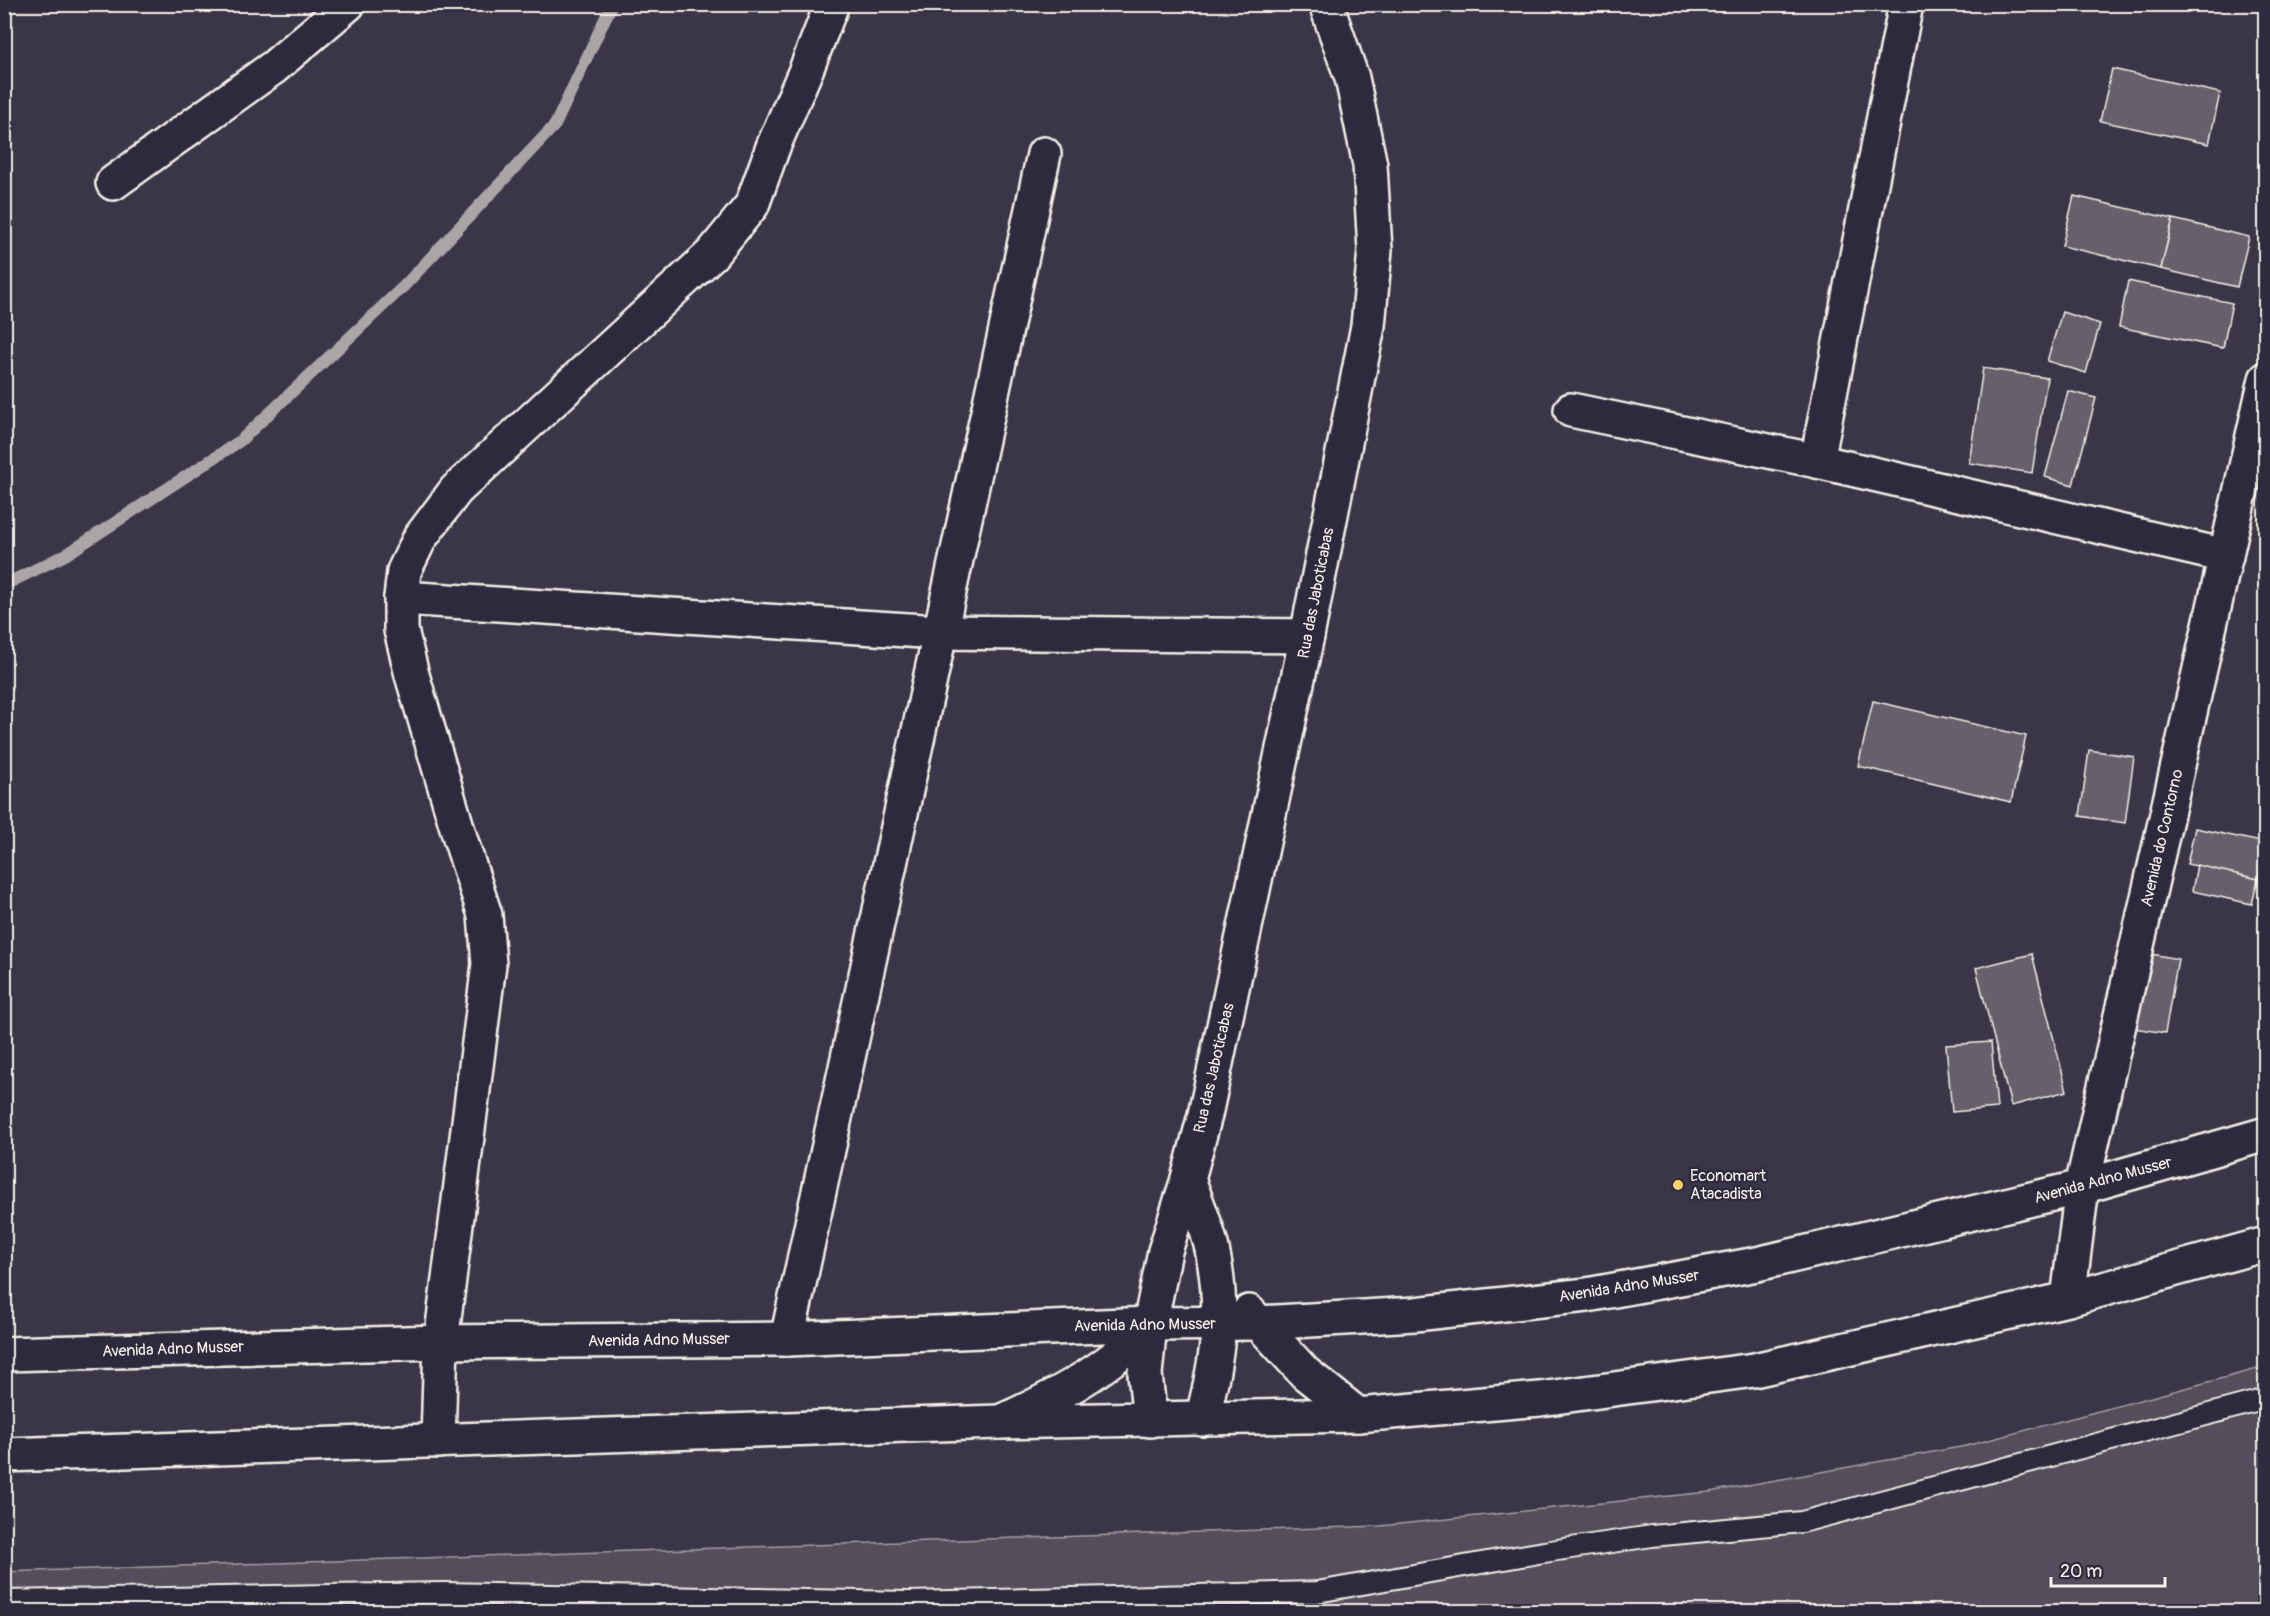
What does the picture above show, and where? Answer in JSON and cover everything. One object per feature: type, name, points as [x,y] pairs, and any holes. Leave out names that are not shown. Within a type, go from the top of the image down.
[{"type":"street","points":[[113,183],[274,67],[348,4]]},
{"type":"street","points":[[438,1441],[441,1342],[489,964],[485,915],[412,675],[401,630],[400,598],[404,571],[420,538],[456,490],[712,254],[752,205],[831,4]]},
{"type":"street","name":"Rua das Jaboticabas","points":[[1150,1420],[1145,1374],[1150,1324],[1165,1251],[1205,1115],[1307,636],[1366,337],[1375,250],[1370,165],[1352,78],[1326,4]]},
{"type":"street","points":[[1817,461],[1906,4]]},
{"type":"street","points":[[787,1339],[1044,154]]},
{"type":"street","name":"Avenida do Contorno","points":[[2068,1299],[2082,1187],[2265,379]]},
{"type":"street","points":[[1571,410],[1817,461],[2226,556]]},
{"type":"street","points":[[400,598],[939,632],[1307,636]]},
{"type":"street","name":"Avenida Adno Musser","points":[[4,1354],[441,1342],[787,1339],[1150,1324],[1257,1323],[1415,1314],[1587,1295],[1757,1264],[2082,1187],[2265,1134]]},
{"type":"street","points":[[1188,1179],[1211,1247],[1231,1286],[1257,1323],[1305,1373],[1358,1415]]},
{"type":"street","points":[[4,1455],[999,1422],[1358,1415],[1540,1399],[1754,1370],[2068,1299],[2265,1244]]},
{"type":"street","points":[[1202,1419],[1214,1372],[1219,1324],[1217,1285],[1211,1247]]},
{"type":"street","points":[[999,1422],[1041,1404],[1080,1382],[1117,1355],[1150,1324]]},
{"type":"lane","points":[[4,1602],[443,1593],[908,1602],[1317,1592],[1544,1552],[1641,1538],[1802,1522],[2265,1399]]},
{"type":"shaded area","points":[[2265,1367],[2265,1611],[5,1612],[4,1572],[1380,1526],[1709,1492],[1966,1446]]},
{"type":"building","points":[[2112,69],[2220,93],[2209,144],[2100,121]]},
{"type":"building","points":[[2074,196],[2173,219],[2161,269],[2062,246]]},
{"type":"building","points":[[2173,219],[2249,237],[2237,287],[2161,269]]},
{"type":"building","points":[[2128,281],[2232,303],[2223,348],[2119,327]]},
{"type":"building","points":[[2062,312],[2100,324],[2086,373],[2047,361]]},
{"type":"building","points":[[1983,368],[2047,378],[2032,473],[1969,463]]},
{"type":"building","points":[[2068,391],[2096,398],[2073,485],[2045,477]]},
{"type":"building","points":[[1873,701],[2026,736],[2011,802],[1858,766]]},
{"type":"building","points":[[2089,750],[2134,757],[2125,823],[2080,816]]},
{"type":"building","points":[[2195,828],[2266,843],[2258,879],[2187,864]]},
{"type":"building","points":[[2197,865],[2258,879],[2252,904],[2192,891]]},
{"type":"building","points":[[2147,953],[2178,959],[2165,1033],[2133,1028]]},
{"type":"building","points":[[2032,954],[2067,1091],[2011,1106],[1976,968]]},
{"type":"building","points":[[1991,1042],[1997,1108],[1952,1112],[1946,1045]]},
{"type":"waterway","points":[[4,585],[67,554],[240,441],[404,286],[555,125],[612,4]]},
{"type":"place","name":"Economart Atacadista","points":[[1678,1185]]}]
